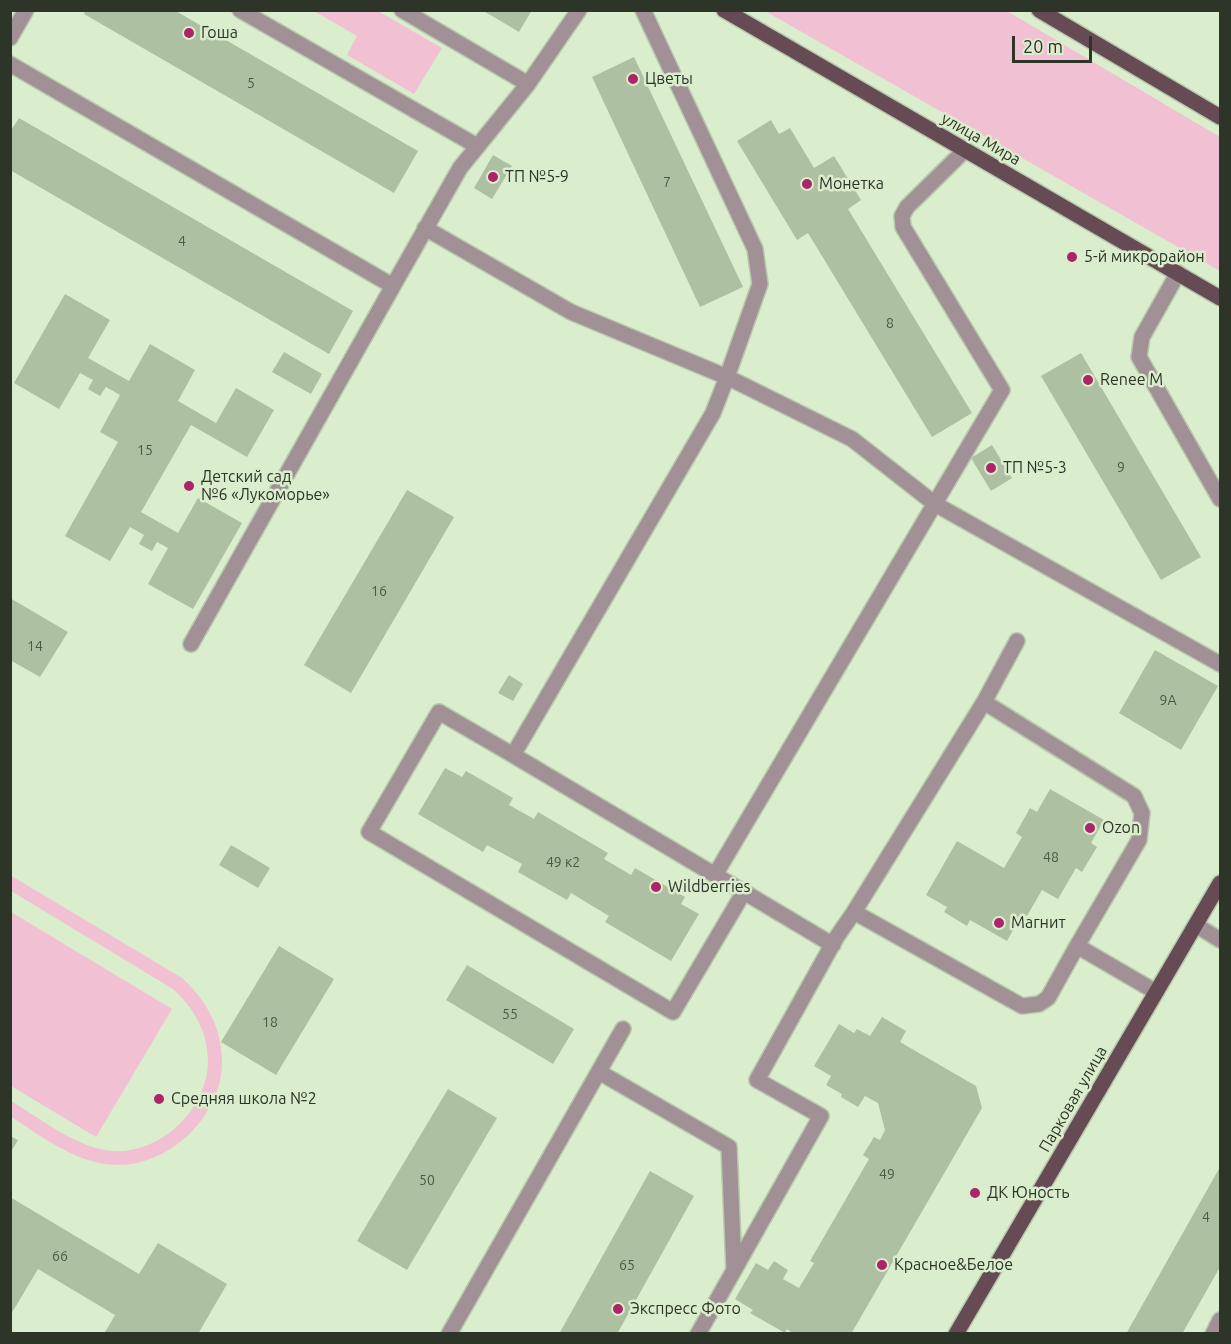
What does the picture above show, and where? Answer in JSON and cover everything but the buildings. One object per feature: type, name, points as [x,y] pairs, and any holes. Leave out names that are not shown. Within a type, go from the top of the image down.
[{"type":"main road","name":"улица Мира","points":[[724,10],[1221,298]]},
{"type":"main road","points":[[1039,10],[1221,117]]},
{"type":"main road","name":"Парковая улица","points":[[956,1334],[1221,883]]},
{"type":"lane","points":[[10,38],[26,10]]},
{"type":"lane","points":[[240,10],[477,146]]},
{"type":"lane","points":[[402,10],[528,84]]},
{"type":"lane","points":[[191,644],[460,168],[528,84],[579,10]]},
{"type":"lane","points":[[513,755],[713,413],[760,284],[755,249],[643,10]]},
{"type":"lane","points":[[10,64],[393,286]]},
{"type":"lane","points":[[715,875],[1002,390],[903,227],[902,216],[907,207],[965,150]]},
{"type":"lane","points":[[425,228],[571,312],[727,377],[852,440],[935,504],[1221,664]]},
{"type":"lane","points":[[1178,273],[1142,337],[1139,357],[1221,499]]},
{"type":"lane","points":[[698,1334],[821,1116],[757,1080],[833,945],[984,702],[1017,641]]},
{"type":"lane","points":[[854,912],[1022,1006],[1039,1004],[1047,998],[1138,840],[1142,813],[1134,796],[984,702]]},
{"type":"lane","points":[[744,892],[673,1012],[369,832],[440,712],[513,755],[744,892],[833,945]]},
{"type":"lane","points":[[1196,925],[1221,940]]},
{"type":"lane","points":[[1077,946],[1156,992]]},
{"type":"lane","points":[[449,1334],[623,1029]]},
{"type":"lane","points":[[599,1072],[729,1147],[734,1271]]},
{"type":"lane","points":[[1213,1334],[1221,1320]]},
{"type":"shaded area","points":[[314,11],[378,11],[442,48],[414,94],[347,55],[357,36]]},
{"type":"shaded area","points":[[765,11],[1007,11],[1220,137],[1220,271]]},
{"type":"shaded area","points":[[10,875],[182,978],[191,986],[211,1015],[221,1049],[220,1082],[203,1118],[190,1133],[157,1156],[138,1163],[103,1164],[75,1155],[11,1117],[11,1101],[62,1133],[90,1146],[118,1151],[135,1149],[151,1144],[180,1124],[200,1095],[206,1079],[208,1062],[205,1041],[198,1021],[173,989],[11,891]]},
{"type":"shaded area","points":[[11,912],[172,1009],[96,1137],[11,1086]]},
{"type":"place","name":"Гоша","points":[[189,33]]},
{"type":"place","name":"Цветы","points":[[633,79]]},
{"type":"place","name":"ТП №5-9","points":[[493,177]]},
{"type":"place","name":"Монетка","points":[[807,184]]},
{"type":"place","name":"5-й микрорайон","points":[[1072,257]]},
{"type":"place","name":"Renee M","points":[[1088,380]]},
{"type":"place","name":"ТП №5-3","points":[[991,468]]},
{"type":"place","name":"Детский сад №6 «Лукоморье»","points":[[189,486]]},
{"type":"place","name":"Ozon","points":[[1090,828]]},
{"type":"place","name":"Wildberries","points":[[656,887]]},
{"type":"place","name":"Магнит","points":[[999,923]]},
{"type":"place","name":"Средняя школа №2","points":[[159,1099]]},
{"type":"place","name":"ДК Юность","points":[[975,1193]]},
{"type":"place","name":"Красное&Белое","points":[[882,1265]]},
{"type":"place","name":"Экспресс Фото","points":[[618,1309]]}]
